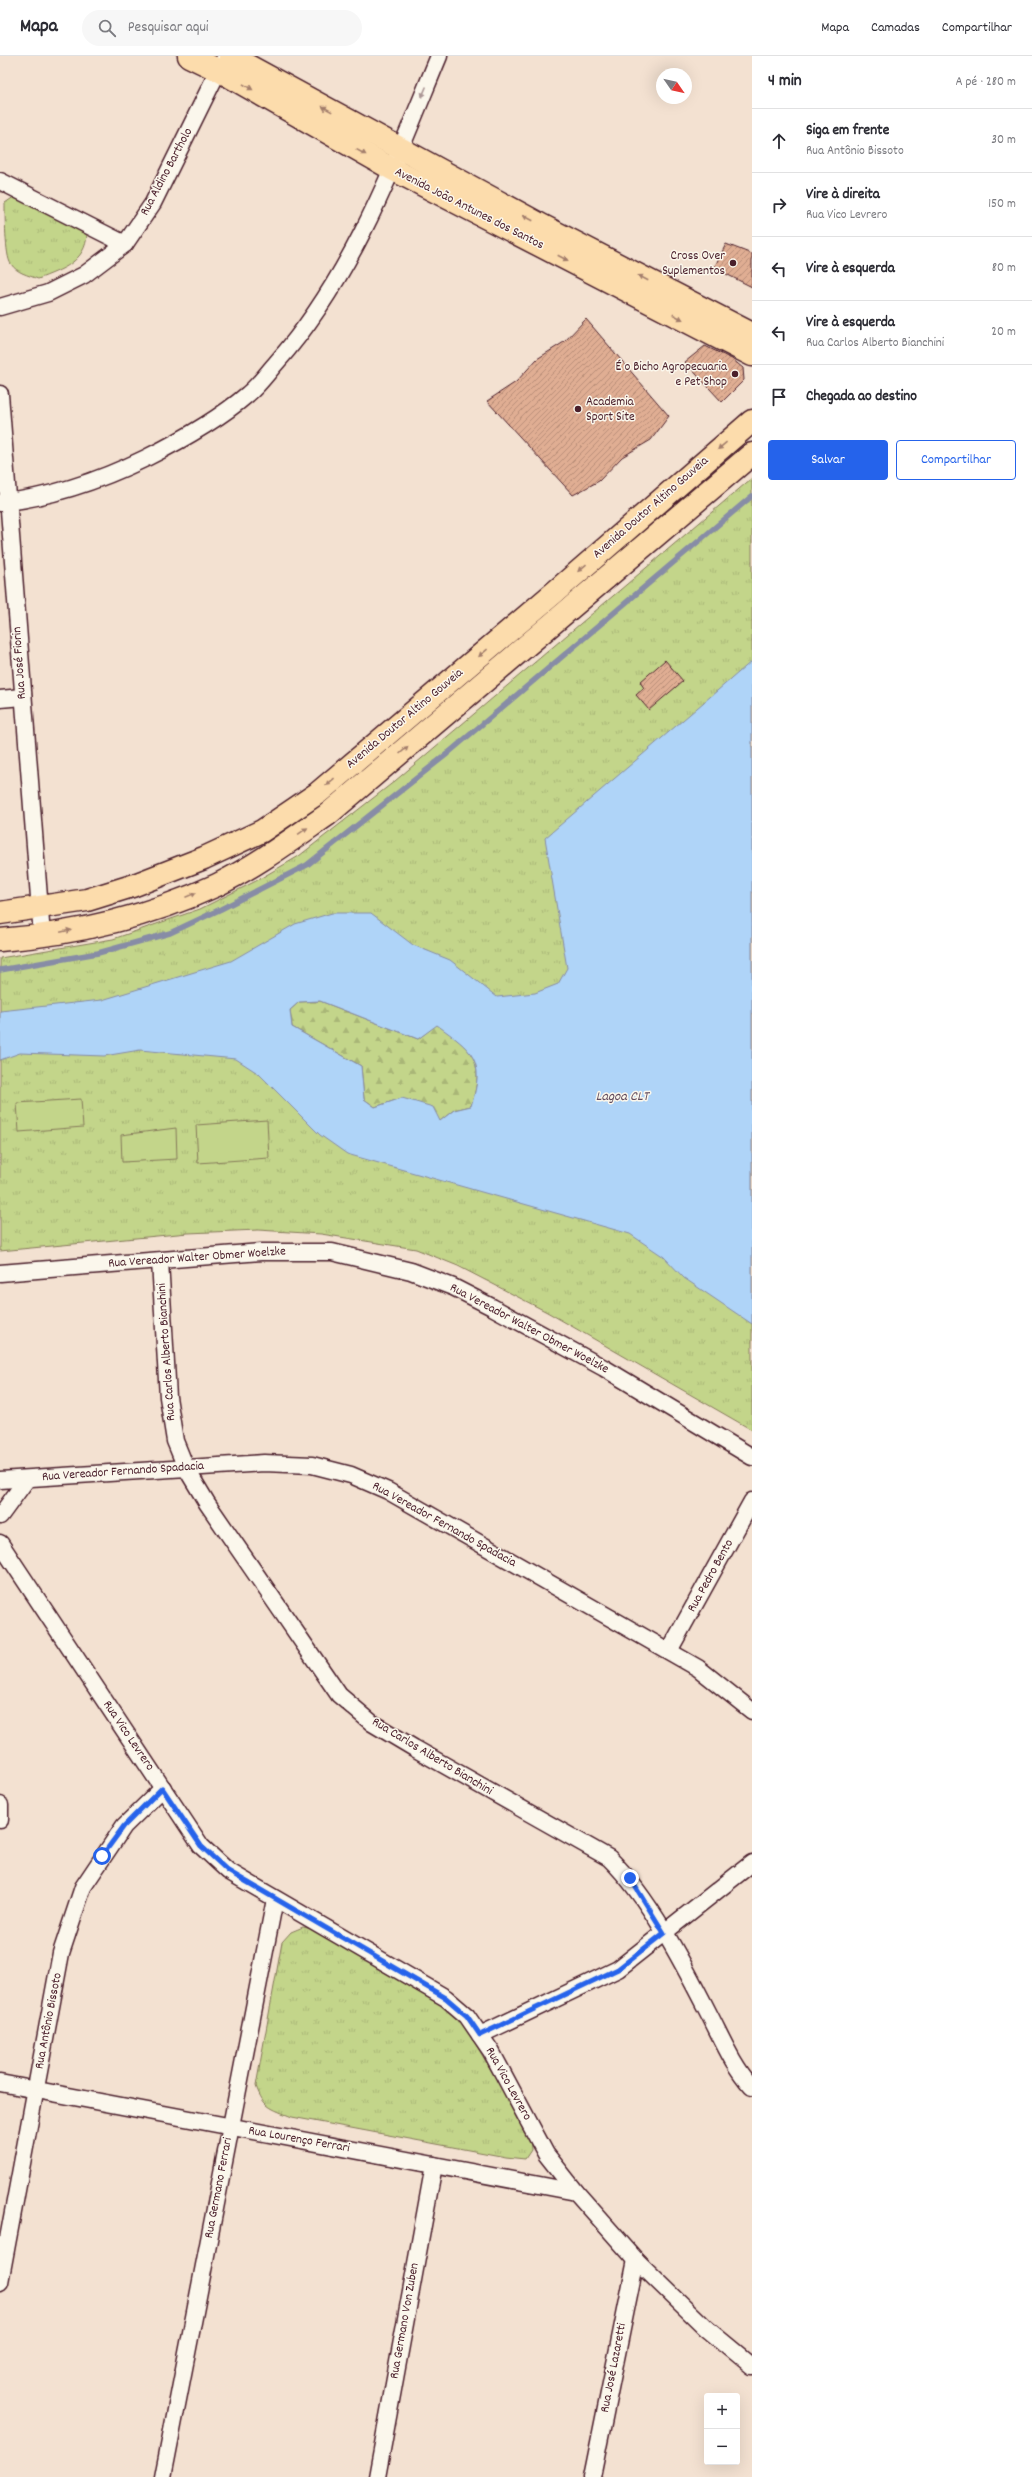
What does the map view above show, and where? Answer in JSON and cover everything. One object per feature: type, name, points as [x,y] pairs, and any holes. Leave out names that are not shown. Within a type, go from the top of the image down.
[{"type":"main road","name":"Avenida João Antunes dos Santos","points":[[189,56],[225,61],[400,149],[752,334]]},
{"type":"main road","name":"Avenida João Antunes dos Santos","points":[[225,61],[392,169],[752,355]]},
{"type":"main road","name":"Avenida Doutor Altino Gouveia","points":[[0,913],[87,900],[132,886],[204,858],[262,831],[318,793],[600,553],[752,421]]},
{"type":"main road","name":"Avenida Doutor Altino Gouveia","points":[[0,940],[42,936],[138,916],[217,884],[272,853],[327,815],[752,454]]},
{"type":"main road","points":[[600,553],[616,569]]},
{"type":"street","points":[[4,502],[50,496],[109,476],[184,439],[249,394],[297,340],[341,275],[392,169],[439,56]]},
{"type":"street","name":"Rua Aldino Bartholo","points":[[0,307],[48,293],[84,275],[125,244],[153,204],[225,61]]},
{"type":"street","points":[[0,181],[125,244]]},
{"type":"street","name":"Rua José Fiorin","points":[[0,394],[4,502],[42,936]]},
{"type":"street","points":[[0,699],[22,697]]},
{"type":"street","name":"Rua Vereador Walter Obmer Woelzke","points":[[0,1272],[160,1261],[261,1252],[332,1252],[411,1271],[453,1287],[492,1306],[604,1368],[752,1457]]},
{"type":"street","name":"Rua Carlos Alberto Bianchini","points":[[160,1261],[168,1397],[175,1441],[186,1468],[207,1503],[340,1695],[372,1723],[609,1858],[630,1878],[664,1933],[741,2074],[752,2087]]},
{"type":"street","name":"Rua Vereador Fernando Spadacia","points":[[0,1480],[264,1463],[312,1464],[351,1476],[388,1491],[698,1668],[752,1711]]},
{"type":"street","name":"Rua Vereador Fernando Spadacia","points":[[0,1516],[27,1479]]},
{"type":"street","name":"Rua Pedro Bento","points":[[669,1651],[752,1501]]},
{"type":"street","name":"Rua Vico Levrero","points":[[0,1543],[201,1846],[214,1860],[228,1871],[446,1998],[467,2016],[491,2051],[546,2154],[576,2192],[636,2260],[706,2328],[752,2366]]},
{"type":"street","name":"Rua Antônio Bissoto","points":[[0,2282],[61,1953],[83,1887],[124,1826],[162,1788]]},
{"type":"street","points":[[0,1806],[0,1820]]},
{"type":"street","points":[[480,2035],[618,1969],[752,1863]]},
{"type":"street","name":"Rua Germano Ferrari","points":[[163,2477],[275,1899]]},
{"type":"street","name":"Rua Lourenço Ferrari","points":[[0,2083],[230,2128],[576,2192]]},
{"type":"street","name":"Rua Germano Von Zuben","points":[[377,2477],[434,2165]]},
{"type":"street","name":"Rua José Lazaretti","points":[[592,2477],[636,2260]]},
{"type":"green space","points":[[18,194],[87,234],[86,244],[82,252],[71,264],[38,279],[20,272],[13,267],[9,260],[6,244],[5,203]]},
{"type":"green space","points":[[752,478],[752,1430],[547,1312],[458,1266],[416,1249],[321,1234],[258,1230],[188,1233],[0,1251],[0,958],[113,939],[200,909],[256,881],[299,856],[395,781]]},
{"type":"green space","points":[[320,1001],[418,1039],[437,1024],[460,1042],[473,1058],[477,1078],[471,1106],[454,1110],[440,1121],[402,1098],[375,1107],[364,1099],[361,1066],[292,1027],[290,1010],[299,1002]]},
{"type":"green space","points":[[81,1099],[83,1127],[19,1132],[17,1103]]},
{"type":"green space","points":[[267,1120],[269,1158],[198,1163],[196,1125]]},
{"type":"green space","points":[[176,1128],[177,1159],[122,1162],[121,1135]]},
{"type":"green space","points":[[303,1927],[316,1930],[459,2016],[530,2136],[531,2150],[525,2159],[506,2157],[292,2117],[273,2109],[265,2103],[256,2086],[282,1942],[291,1932]]},
{"type":"water","name":"Lagoa CLT","points":[[752,661],[752,1324],[684,1278],[664,1257],[630,1234],[347,1154],[320,1135],[259,1074],[236,1059],[140,1050],[104,1056],[20,1053],[0,1060],[0,1011],[102,1000],[231,961],[295,924],[332,913],[371,913],[413,945],[450,960],[497,997],[535,993],[558,984],[567,968],[545,838]],"holes":[[[320,1001],[418,1039],[437,1025],[460,1042],[468,1050],[476,1067],[477,1078],[471,1106],[454,1110],[440,1121],[433,1107],[402,1098],[375,1107],[364,1099],[361,1066],[292,1027],[290,1010],[299,1002]]]},
{"type":"building","name":"Cross Over Suplementos","points":[[726,244],[752,254],[752,287],[714,268]]},
{"type":"building","name":"Academia Sport Site","points":[[586,319],[669,416],[651,440],[622,457],[599,481],[573,495],[487,401],[516,382],[537,359],[564,342]]},
{"type":"building","points":[[705,346],[732,359],[743,368],[744,380],[722,402],[685,362]]},
{"type":"building","points":[[665,660],[683,681],[649,710],[636,695],[644,688],[640,682]]},
{"type":"waterway","points":[[0,970],[98,953],[170,933],[307,865],[447,754],[752,496]]},
{"type":"place","name":"Cross Over Suplementos","points":[[733,263]]},
{"type":"place","name":"É o Bicho Agropecuaria e Pet Shop","points":[[735,374]]},
{"type":"place","name":"Academia Sport Site","points":[[578,409]]},
{"type":"route","points":[[102,1856],[124,1826],[162,1788],[201,1846],[214,1860],[228,1871],[446,1998],[467,2016],[480,2035],[618,1969],[664,1933],[630,1878]]}]
